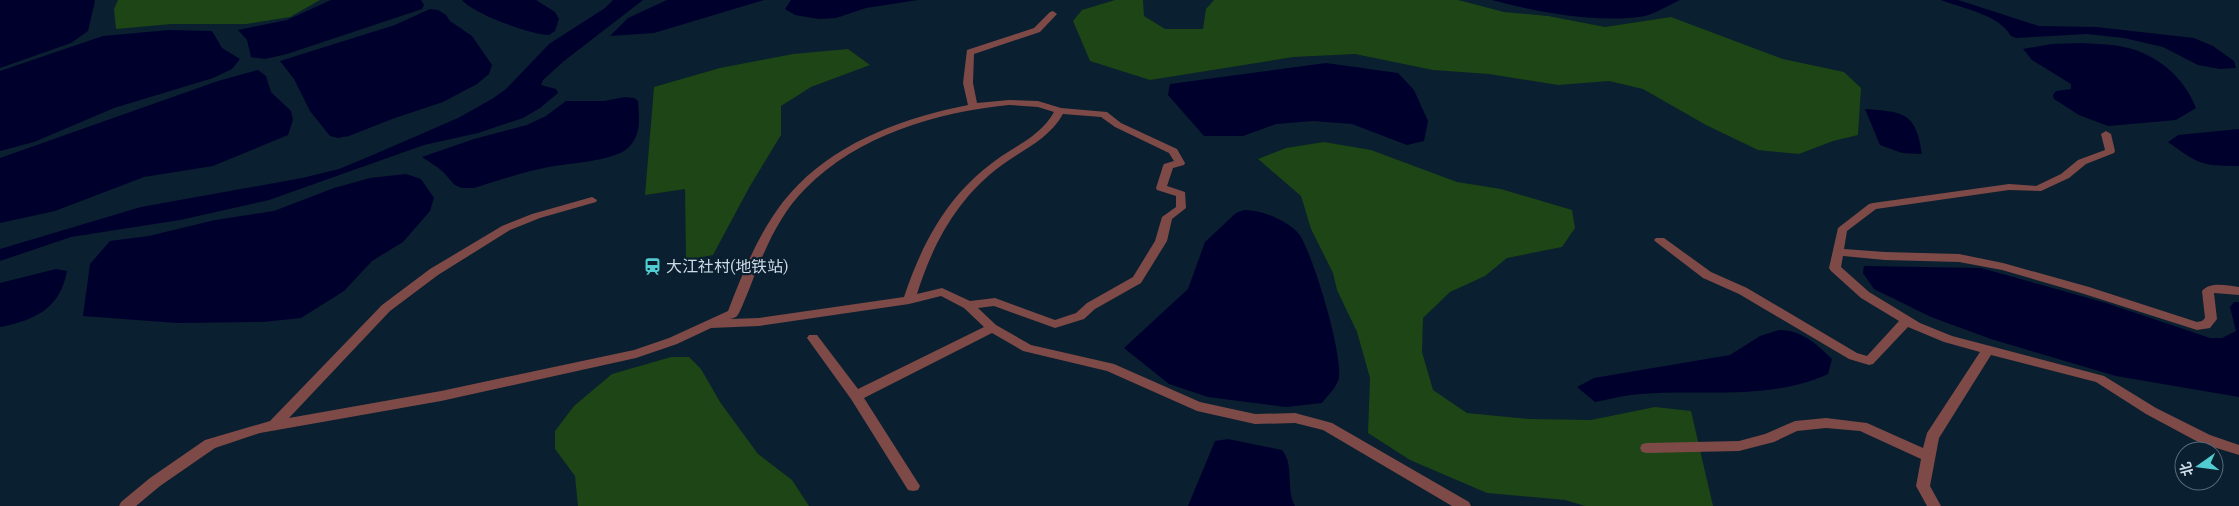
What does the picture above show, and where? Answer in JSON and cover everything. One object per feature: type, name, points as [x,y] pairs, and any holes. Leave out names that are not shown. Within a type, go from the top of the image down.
[{"type":"street","points":[[973,107],[968,83],[970,52],[1037,30],[1053,14]]},
{"type":"street","points":[[126,506],[155,482],[210,444],[274,425],[441,396],[636,354],[712,324],[733,313],[756,253],[775,221],[801,187],[829,162],[870,139],[928,117],[973,107],[1038,104],[1060,111],[1104,114],[1124,128],[1173,152],[1180,163],[1168,166],[1160,188],[1181,194],[1181,208],[1167,217],[1161,241],[1138,280],[1091,306],[1080,316],[1055,324],[995,302],[968,306]]},
{"type":"street","points":[[909,300],[920,263],[944,216],[991,168],[1030,142],[1055,122],[1060,111]]},
{"type":"street","points":[[2106,134],[2110,151],[2082,162],[2065,176],[2037,189],[2009,187],[1904,200],[1873,206],[1842,230],[1840,252],[1835,268],[1866,295],[1907,320],[1948,339],[2100,379],[2158,415],[2206,439],[2239,450]]},
{"type":"street","points":[[274,425],[386,308],[434,272],[506,228],[536,216],[592,200]]},
{"type":"street","points":[[1660,240],[1707,276],[1743,291],[1853,356],[1869,361],[1907,320]]},
{"type":"street","points":[[1840,252],[1885,256],[1958,258],[2003,267],[2053,280],[2197,326],[2206,325],[2211,319],[2208,291],[2213,289],[2239,291]]},
{"type":"street","points":[[712,324],[759,322],[909,300],[942,292],[968,306],[992,328],[1027,348],[1110,367],[1197,406],[1255,419],[1296,418],[1327,426],[1464,506]]},
{"type":"street","points":[[856,396],[992,328]]},
{"type":"street","points":[[813,338],[856,396],[913,486]]},
{"type":"street","points":[[1934,506],[1923,486],[1932,437],[1988,349]]},
{"type":"street","points":[[1647,448],[1739,446],[1769,438],[1795,426],[1826,423],[1862,426],[1928,456]]},
{"type":"green space","points":[[118,0],[320,0],[290,17],[246,24],[172,24],[116,29],[114,9]]},
{"type":"green space","points":[[1115,0],[1143,0],[1144,16],[1165,29],[1203,29],[1206,9],[1214,0],[1458,0],[1504,12],[1548,16],[1605,27],[1671,17],[1783,59],[1844,72],[1861,88],[1858,135],[1833,141],[1799,154],[1758,150],[1706,125],[1643,89],[1609,81],[1558,85],[1489,74],[1433,70],[1355,54],[1293,57],[1150,80],[1090,61],[1073,21],[1082,10]]},
{"type":"green space","points":[[848,49],[870,65],[811,87],[781,106],[781,135],[750,186],[713,255],[686,260],[685,189],[645,195],[654,87],[720,68],[793,54]]},
{"type":"green space","points":[[1324,142],[1371,150],[1457,182],[1501,189],[1572,210],[1575,228],[1562,247],[1507,258],[1485,276],[1450,292],[1423,318],[1422,352],[1433,390],[1467,413],[1529,419],[1591,420],[1655,407],[1691,411],[1713,506],[1585,506],[1565,500],[1487,493],[1410,460],[1368,433],[1370,378],[1357,332],[1337,290],[1333,273],[1311,229],[1301,196],[1258,159],[1286,148]]},
{"type":"green space","points":[[671,357],[689,357],[701,369],[720,402],[758,454],[792,480],[809,506],[578,506],[575,476],[555,449],[555,431],[574,406],[612,374]]},
{"type":"water","points":[[0,0],[95,1],[88,31],[71,43],[0,68]]},
{"type":"water","points":[[331,0],[421,0],[424,5],[422,9],[287,54],[265,59],[251,57],[247,40],[238,30],[287,20]]},
{"type":"water","points":[[462,0],[536,0],[555,12],[559,19],[555,31],[549,35],[530,32],[490,17],[468,6]]},
{"type":"water","points":[[613,0],[643,0],[564,61],[543,80],[541,85],[556,89],[558,93],[540,108],[523,118],[478,133],[424,145],[269,200],[180,220],[71,237],[0,261],[0,249],[141,207],[302,178],[339,169],[375,154],[458,118],[492,99],[506,89],[549,44],[605,8]]},
{"type":"water","points":[[667,0],[764,0],[654,33],[610,36],[628,18]]},
{"type":"water","points":[[791,0],[918,0],[866,8],[836,18],[819,19],[795,15],[785,9]]},
{"type":"water","points":[[1492,0],[1680,0],[1645,16],[1608,19],[1528,9]]},
{"type":"water","points":[[1941,0],[1958,0],[2039,26],[2096,27],[2194,38],[2213,46],[2234,61],[2236,68],[2220,69],[2198,65],[2163,47],[2124,38],[2087,34],[2016,38],[2011,36],[1998,22],[1989,17]]},
{"type":"water","points":[[430,9],[438,10],[446,15],[450,21],[472,36],[492,65],[489,74],[477,84],[443,102],[349,136],[338,138],[330,136],[310,111],[294,79],[280,61],[395,25]]},
{"type":"water","points":[[169,30],[212,31],[222,48],[240,59],[232,69],[213,78],[114,108],[34,142],[0,151],[0,71],[103,36]]},
{"type":"water","points":[[2081,43],[2119,46],[2136,50],[2158,61],[2177,77],[2196,108],[2176,120],[2108,126],[2079,115],[2054,99],[2053,95],[2056,91],[2071,89],[2071,84],[2032,60],[2023,49],[2052,44]]},
{"type":"water","points":[[1326,63],[1398,73],[1414,90],[1428,121],[1424,141],[1407,145],[1352,124],[1313,121],[1276,124],[1243,136],[1204,136],[1168,95],[1170,84]]},
{"type":"water","points":[[258,70],[266,76],[271,92],[291,111],[293,120],[288,135],[213,166],[144,177],[55,211],[0,223],[0,158],[218,81]]},
{"type":"water","points":[[625,97],[634,98],[638,101],[638,132],[628,148],[612,156],[544,168],[474,188],[458,187],[441,170],[422,157],[474,139],[527,125],[546,116],[566,101],[604,101]]},
{"type":"water","points":[[1865,109],[1890,111],[1906,117],[1912,122],[1916,130],[1922,154],[1902,153],[1880,145]]},
{"type":"water","points":[[2239,129],[2239,166],[2200,162],[2168,142],[2178,135]]},
{"type":"water","points":[[406,174],[421,179],[434,198],[430,211],[403,242],[372,261],[344,291],[301,318],[263,322],[177,323],[83,316],[90,264],[110,241],[149,236],[215,220],[274,211],[334,188],[370,178]]},
{"type":"water","points":[[1244,210],[1266,214],[1288,224],[1299,234],[1312,261],[1333,331],[1339,370],[1337,384],[1322,403],[1286,407],[1208,397],[1169,384],[1124,348],[1188,289],[1205,242],[1236,213]]},
{"type":"water","points":[[1864,266],[1981,268],[2106,303],[2210,338],[2222,338],[2236,331],[2230,307],[2234,302],[2239,302],[2239,397],[2116,376],[1991,339],[1931,317],[1874,289],[1863,273]]},
{"type":"water","points":[[56,269],[67,271],[64,284],[52,304],[44,311],[24,321],[0,327],[0,283]]},
{"type":"water","points":[[1779,330],[1794,332],[1808,338],[1820,348],[1832,359],[1828,374],[1783,388],[1759,391],[1640,394],[1595,402],[1577,387],[1594,378],[1730,355],[1760,336]]},
{"type":"water","points":[[1228,439],[1282,450],[1288,463],[1292,499],[1295,506],[1188,506],[1215,441]]},
{"type":"place","name":"大江社村(地铁站)","points":[[652,266]]}]
